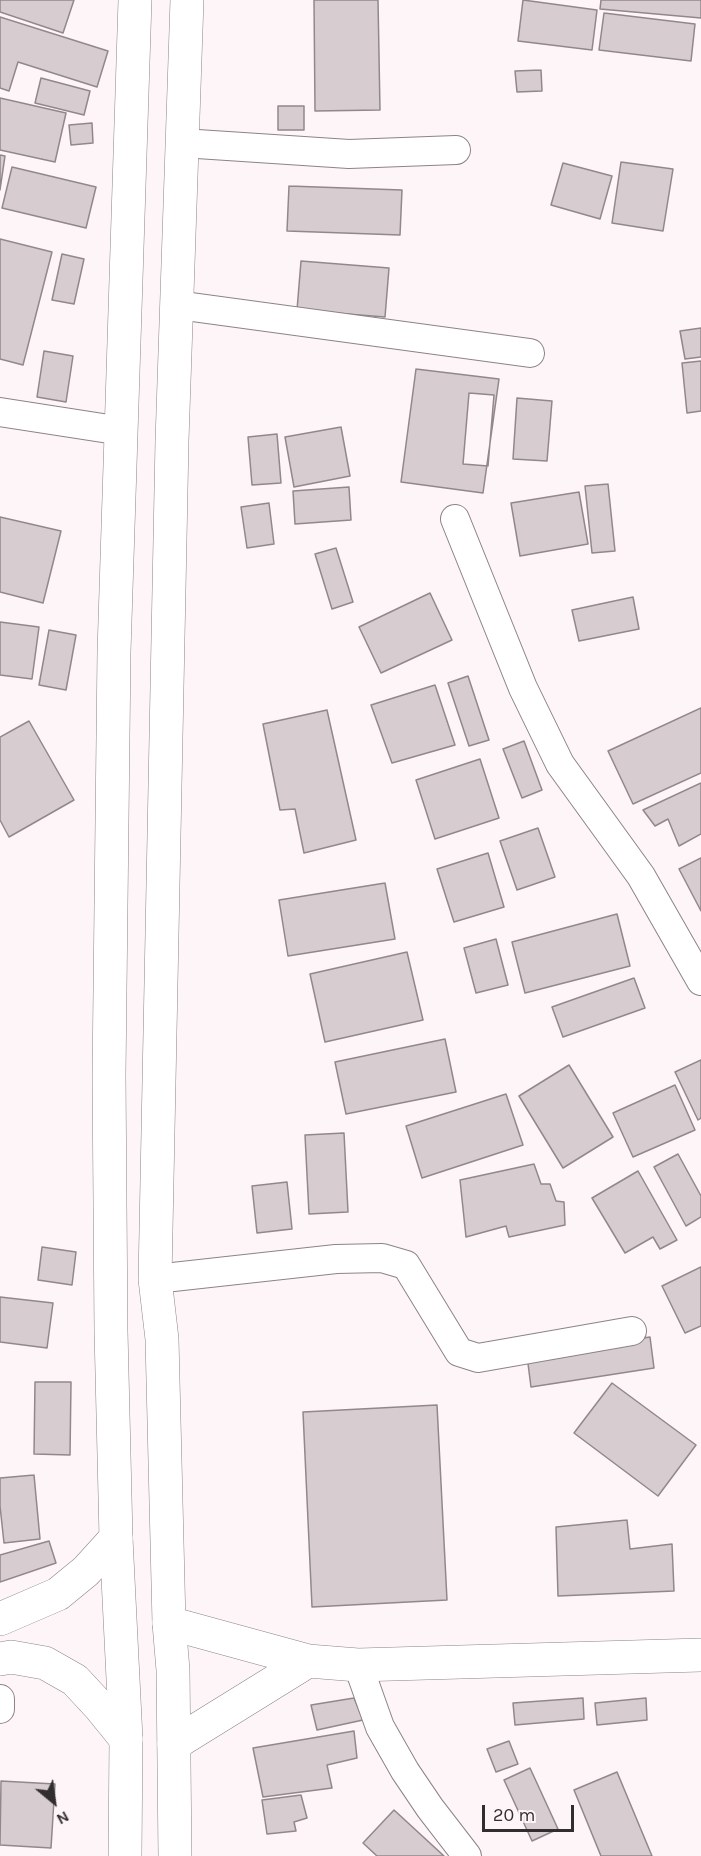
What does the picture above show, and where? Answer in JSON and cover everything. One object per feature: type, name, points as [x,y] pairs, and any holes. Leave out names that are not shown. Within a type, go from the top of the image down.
[{"type":"main road","points":[[125,1856],[126,1739],[116,1538],[108,1076],[114,652],[135,0]]},
{"type":"main road","points":[[175,1856],[173,1670],[169,1623],[162,1339],[155,1279],[177,306],[187,0]]},
{"type":"main road","points":[[0,1619],[58,1594],[86,1571],[116,1538]]},
{"type":"main road","points":[[169,1623],[308,1661],[358,1665],[701,1655]]},
{"type":"main road","points":[[0,1659],[11,1657],[45,1663],[75,1680],[126,1739]]},
{"type":"main road","points":[[174,1743],[308,1661]]},
{"type":"street","points":[[182,142],[349,154],[456,150]]},
{"type":"street","points":[[177,306],[530,353]]},
{"type":"street","points":[[0,412],[122,431]]},
{"type":"street","points":[[455,519],[523,688],[560,764],[641,876],[701,981]]},
{"type":"street","points":[[155,1279],[336,1259],[382,1258],[406,1265],[459,1352],[478,1358],[632,1331]]},
{"type":"street","points":[[358,1665],[380,1727],[395,1754],[430,1808],[467,1856]]},
{"type":"street","points":[[0,1700],[0,1709]]},
{"type":"building","points":[[0,0],[74,0],[63,33],[0,12]]},
{"type":"building","points":[[314,0],[378,0],[380,110],[315,111]]},
{"type":"building","points":[[523,0],[597,10],[592,50],[518,41]]},
{"type":"building","points":[[601,0],[701,0],[701,18],[600,9]]},
{"type":"building","points":[[604,13],[695,24],[691,61],[599,50]]},
{"type":"building","points":[[0,17],[108,51],[97,87],[18,62],[9,91],[0,88]]},
{"type":"building","points":[[541,70],[542,91],[517,92],[515,71]]},
{"type":"building","points":[[41,78],[90,91],[84,115],[35,103]]},
{"type":"building","points":[[0,98],[66,113],[55,162],[0,150]]},
{"type":"building","points":[[278,106],[304,106],[304,130],[278,130]]},
{"type":"building","points":[[92,123],[93,143],[71,145],[69,125]]},
{"type":"building","points":[[0,155],[5,156],[0,190]]},
{"type":"building","points":[[621,162],[673,169],[663,231],[612,223]]},
{"type":"building","points":[[563,163],[612,176],[600,219],[551,205]]},
{"type":"building","points":[[12,167],[96,187],[86,228],[2,208]]},
{"type":"building","points":[[289,186],[402,190],[400,235],[287,231]]},
{"type":"building","points":[[0,239],[52,252],[23,365],[0,359]]},
{"type":"building","points":[[62,254],[84,259],[74,304],[52,300]]},
{"type":"building","points":[[301,261],[389,268],[385,317],[297,310]]},
{"type":"building","points":[[701,328],[701,357],[685,359],[680,331]]},
{"type":"building","points":[[44,351],[73,356],[66,402],[37,397]]},
{"type":"building","points":[[701,361],[701,411],[687,413],[682,363]]},
{"type":"building","points":[[416,369],[499,379],[483,493],[401,482]]},
{"type":"building","points":[[469,393],[494,395],[488,466],[463,464]]},
{"type":"building","points":[[517,398],[552,401],[547,461],[513,459]]},
{"type":"building","points":[[341,427],[350,476],[294,487],[285,437]]},
{"type":"building","points":[[277,434],[281,483],[252,485],[248,437]]},
{"type":"building","points":[[608,484],[615,551],[592,553],[585,486]]},
{"type":"building","points":[[349,487],[351,520],[295,524],[293,491]]},
{"type":"building","points":[[579,492],[588,544],[520,556],[511,503]]},
{"type":"building","points":[[269,503],[274,544],[247,548],[241,507]]},
{"type":"building","points":[[0,517],[61,531],[43,603],[0,592]]},
{"type":"building","points":[[336,548],[353,602],[332,609],[315,554]]},
{"type":"building","points":[[430,593],[452,640],[381,673],[359,627]]},
{"type":"building","points":[[633,597],[639,629],[579,641],[572,610]]},
{"type":"building","points":[[0,622],[39,627],[32,679],[0,675]]},
{"type":"building","points":[[49,630],[76,635],[66,690],[39,685]]},
{"type":"building","points":[[468,676],[489,740],[469,746],[448,683]]},
{"type":"building","points":[[435,685],[455,745],[392,763],[371,705]]},
{"type":"building","points":[[701,708],[701,773],[633,804],[608,751]]},
{"type":"building","points":[[327,710],[356,840],[304,853],[295,809],[280,810],[263,724]]},
{"type":"building","points":[[29,721],[74,800],[9,837],[0,820],[0,737]]},
{"type":"building","points":[[524,741],[542,790],[522,798],[503,749]]},
{"type":"building","points":[[480,759],[499,818],[435,839],[416,780]]},
{"type":"building","points":[[701,783],[701,834],[679,846],[668,819],[655,826],[643,810]]},
{"type":"building","points":[[538,828],[555,877],[517,890],[500,841]]},
{"type":"building","points":[[488,853],[504,907],[454,922],[437,869]]},
{"type":"building","points":[[701,858],[701,911],[679,869]]},
{"type":"building","points":[[385,883],[395,939],[288,956],[279,900]]},
{"type":"building","points":[[617,914],[630,966],[525,993],[512,942]]},
{"type":"building","points":[[496,939],[508,985],[476,993],[464,948]]},
{"type":"building","points":[[407,952],[423,1020],[325,1042],[310,974]]},
{"type":"building","points":[[634,978],[645,1008],[563,1037],[552,1007]]},
{"type":"building","points":[[445,1039],[456,1092],[346,1114],[335,1062]]},
{"type":"building","points":[[701,1060],[701,1118],[698,1120],[675,1072]]},
{"type":"building","points":[[569,1065],[613,1137],[563,1168],[519,1096]]},
{"type":"building","points":[[675,1085],[695,1130],[633,1157],[613,1113]]},
{"type":"building","points":[[506,1094],[523,1145],[422,1178],[406,1126]]},
{"type":"building","points":[[344,1133],[348,1212],[309,1214],[305,1135]]},
{"type":"building","points":[[678,1154],[701,1196],[701,1217],[686,1226],[654,1167]]},
{"type":"building","points":[[534,1164],[541,1184],[550,1184],[556,1201],[564,1202],[565,1225],[509,1237],[506,1226],[466,1237],[460,1180]]},
{"type":"building","points":[[638,1171],[677,1240],[660,1249],[653,1237],[625,1253],[592,1198]]},
{"type":"building","points":[[287,1182],[292,1229],[257,1233],[252,1186]]},
{"type":"building","points":[[42,1247],[76,1252],[72,1285],[38,1280]]},
{"type":"building","points":[[701,1267],[701,1326],[685,1333],[662,1286]]},
{"type":"building","points":[[0,1297],[53,1303],[47,1348],[0,1342]]},
{"type":"building","points":[[650,1337],[654,1368],[531,1387],[527,1356]]},
{"type":"building","points":[[35,1382],[71,1382],[70,1455],[34,1454]]},
{"type":"building","points":[[612,1383],[696,1445],[658,1496],[574,1433]]},
{"type":"building","points":[[437,1405],[447,1600],[312,1607],[303,1412]]},
{"type":"building","points":[[34,1475],[40,1539],[4,1543],[0,1478]]},
{"type":"building","points":[[627,1520],[630,1549],[672,1544],[674,1591],[558,1596],[556,1527]]},
{"type":"building","points":[[49,1541],[56,1563],[0,1582],[0,1555]]},
{"type":"building","points":[[354,1698],[363,1720],[317,1730],[311,1705]]},
{"type":"building","points":[[583,1698],[584,1719],[515,1725],[513,1703]]},
{"type":"building","points":[[646,1698],[647,1720],[597,1725],[595,1703]]},
{"type":"building","points":[[354,1731],[357,1758],[327,1765],[332,1788],[263,1797],[253,1748]]},
{"type":"building","points":[[509,1741],[518,1764],[496,1772],[487,1749]]},
{"type":"building","points":[[530,1768],[558,1829],[532,1841],[504,1780]]},
{"type":"building","points":[[617,1772],[652,1856],[601,1856],[574,1790]]},
{"type":"building","points":[[1,1781],[55,1784],[51,1848],[0,1845]]},
{"type":"building","points":[[301,1795],[307,1818],[294,1822],[296,1831],[267,1834],[262,1800]]},
{"type":"building","points":[[394,1810],[444,1856],[377,1856],[363,1843]]}]
